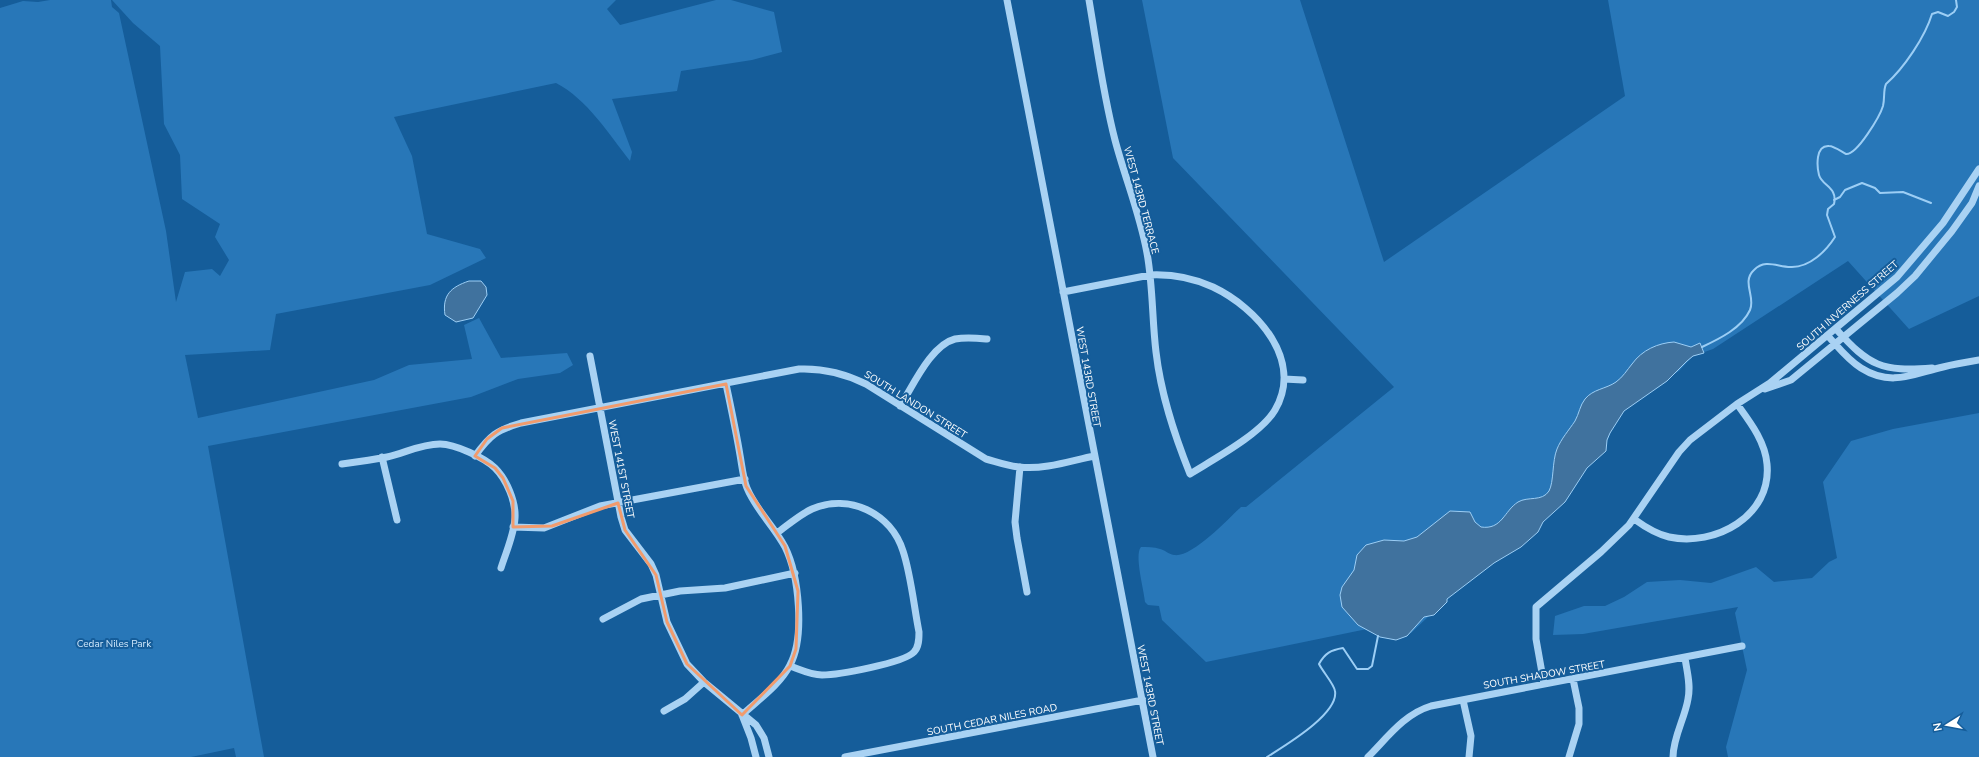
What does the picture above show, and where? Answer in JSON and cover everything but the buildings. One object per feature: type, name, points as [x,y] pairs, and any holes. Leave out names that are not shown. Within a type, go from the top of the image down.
[{"type":"street","name":"WEST 143RD STREET","points":[[1006,0],[1153,757]]},
{"type":"street","name":"WEST 143RD TERRACE","points":[[1089,0],[1107,105],[1115,140],[1140,223],[1150,275],[1155,339],[1161,383],[1171,424],[1190,474],[1255,432],[1266,422],[1279,402],[1282,394],[1284,379]]},
{"type":"street","name":"SOUTH INVERNESS STREET","points":[[1544,684],[1536,639],[1536,607],[1610,544],[1634,519],[1685,446],[1737,404],[1760,390],[1889,285],[1917,256],[1952,211],[1979,169]]},
{"type":"street","name":"SOUTH INVERNESS STREET","points":[[1760,390],[1791,380],[1890,300],[1915,276],[1963,217],[1972,203],[1979,186]]},
{"type":"street","points":[[1063,292],[1150,275],[1172,275],[1213,287],[1239,304],[1263,326],[1276,344],[1282,361],[1284,379],[1302,380]]},
{"type":"street","points":[[1836,329],[1862,356],[1882,366],[1899,369],[1942,367]]},
{"type":"street","points":[[1828,336],[1855,364],[1880,376],[1903,378],[1942,367],[1979,360]]},
{"type":"street","points":[[900,406],[928,361],[942,345],[954,339],[968,338],[986,340]]},
{"type":"street","name":"WEST 141ST STREET","points":[[590,356],[618,503],[625,530],[651,564],[662,594],[667,622],[677,646],[687,664],[704,682],[756,726],[764,738],[769,757]]},
{"type":"street","name":"SOUTH LANDON STREET","points":[[475,456],[487,439],[502,428],[600,407],[799,369],[816,368],[849,376],[866,384],[986,459],[1020,468],[1041,466],[1094,456]]},
{"type":"street","points":[[726,384],[745,479],[751,497],[777,533],[791,559],[795,573],[799,612],[796,649],[790,666],[775,685],[742,715]]},
{"type":"street","points":[[1634,519],[1660,534],[1674,538],[1688,538],[1726,530],[1742,521],[1752,512],[1760,499],[1765,485],[1767,464],[1758,435],[1737,404]]},
{"type":"street","points":[[342,464],[382,457],[417,447],[441,444],[475,456],[495,468],[503,478],[513,501],[515,517],[514,527],[501,568]]},
{"type":"street","points":[[382,457],[397,520]]},
{"type":"street","points":[[1020,468],[1016,522],[1017,538],[1027,592]]},
{"type":"street","points":[[514,527],[548,527],[600,506],[745,479]]},
{"type":"street","points":[[777,533],[803,513],[824,505],[847,503],[876,514],[892,530],[903,552],[919,632],[919,642],[914,652],[900,661],[822,675],[808,674],[790,666]]},
{"type":"street","points":[[603,619],[641,599],[680,591],[725,588],[795,573]]},
{"type":"street","name":"SOUTH SHADOW STREET","points":[[1368,757],[1402,722],[1414,712],[1431,706],[1742,646]]},
{"type":"street","points":[[1674,757],[1674,746],[1689,695],[1685,658]]},
{"type":"street","points":[[1569,757],[1579,724],[1579,708],[1573,679]]},
{"type":"street","points":[[664,711],[685,699],[704,682]]},
{"type":"street","name":"SOUTH CEDAR NILES ROAD","points":[[845,757],[1143,700]]},
{"type":"street","points":[[1464,700],[1471,736],[1469,757]]},
{"type":"street","name":"WEST 141ST STREET","points":[[742,715],[752,738],[756,757]]},
{"type":"highlighted area","points":[[726,384],[746,486],[785,546],[798,591],[796,649],[790,666],[742,715],[687,664],[667,622],[656,575],[625,530],[618,503],[552,526],[513,527],[513,501],[503,478],[495,468],[475,456],[487,439],[502,428]]},
{"type":"green space","name":"Cedar Niles Park","points":[[50,0],[111,0],[112,7],[119,13],[166,231],[176,302],[185,272],[212,269],[220,276],[229,260],[215,237],[220,224],[182,199],[180,155],[164,124],[160,46],[133,23],[112,0],[616,0],[607,9],[620,25],[716,0],[731,0],[774,12],[782,52],[752,60],[681,71],[677,91],[612,99],[632,152],[630,161],[588,108],[578,98],[556,83],[394,117],[412,156],[427,234],[480,249],[486,258],[430,285],[276,314],[270,350],[185,355],[198,418],[374,380],[409,365],[472,359],[464,325],[479,318],[501,358],[567,353],[573,365],[560,373],[518,379],[471,397],[208,446],[264,757],[236,757],[234,748],[191,757],[0,757],[0,8],[23,1],[38,2]]},
{"type":"green space","points":[[1142,0],[1300,0],[1384,262],[1625,96],[1608,0],[1979,0],[1979,296],[1909,329],[1848,261],[1713,349],[1693,356],[1679,371],[1622,407],[1602,452],[1411,633],[1398,638],[1388,638],[1367,629],[1206,662],[1162,620],[1159,606],[1148,605],[1145,602],[1139,565],[1139,551],[1141,547],[1158,548],[1174,555],[1182,554],[1200,544],[1241,507],[1246,507],[1394,387],[1173,158]]},
{"type":"green space","points":[[1979,413],[1979,757],[1728,757],[1726,747],[1747,670],[1735,613],[1738,607],[1583,634],[1553,635],[1555,616],[1584,606],[1605,606],[1624,597],[1647,582],[1680,580],[1711,583],[1756,567],[1774,582],[1812,578],[1829,562],[1837,558],[1823,482],[1851,441],[1893,429]]},
{"type":"shaded area","points":[[469,281],[481,281],[486,287],[487,295],[473,318],[456,322],[445,315],[445,302],[449,293],[453,289]]},
{"type":"shaded area","points":[[1674,342],[1691,347],[1700,343],[1704,353],[1693,356],[1667,381],[1624,411],[1610,433],[1607,440],[1606,451],[1587,468],[1565,502],[1543,522],[1538,532],[1521,547],[1494,563],[1447,599],[1447,602],[1434,615],[1424,617],[1407,636],[1396,640],[1380,637],[1358,625],[1342,607],[1340,595],[1342,587],[1354,570],[1357,555],[1366,545],[1384,540],[1404,541],[1417,537],[1450,511],[1470,512],[1475,522],[1481,527],[1494,526],[1518,502],[1526,499],[1543,497],[1551,487],[1554,459],[1557,449],[1575,421],[1585,399],[1592,393],[1612,384],[1623,376],[1636,359],[1645,351],[1662,344]]},
{"type":"waterway","points":[[1702,347],[1736,328],[1742,322],[1750,310],[1751,300],[1749,279],[1754,270],[1759,266],[1768,264],[1787,267],[1805,264],[1822,253],[1835,237],[1827,215],[1828,209],[1834,204],[1835,198],[1832,190],[1823,182],[1819,175],[1818,157],[1821,149],[1831,146],[1846,154],[1851,153],[1862,142],[1881,111],[1884,103],[1886,84],[1900,70],[1913,52],[1929,23],[1932,14],[1938,12],[1948,16],[1954,12],[1957,7],[1956,0]]},
{"type":"waterway","points":[[1834,200],[1840,197],[1845,190],[1862,183],[1875,188],[1880,193],[1903,192],[1931,203]]},
{"type":"waterway","points":[[1267,757],[1297,737],[1320,719],[1334,700],[1334,688],[1319,664],[1324,657],[1332,651],[1343,648],[1357,669],[1368,669],[1372,666],[1378,636]]}]
